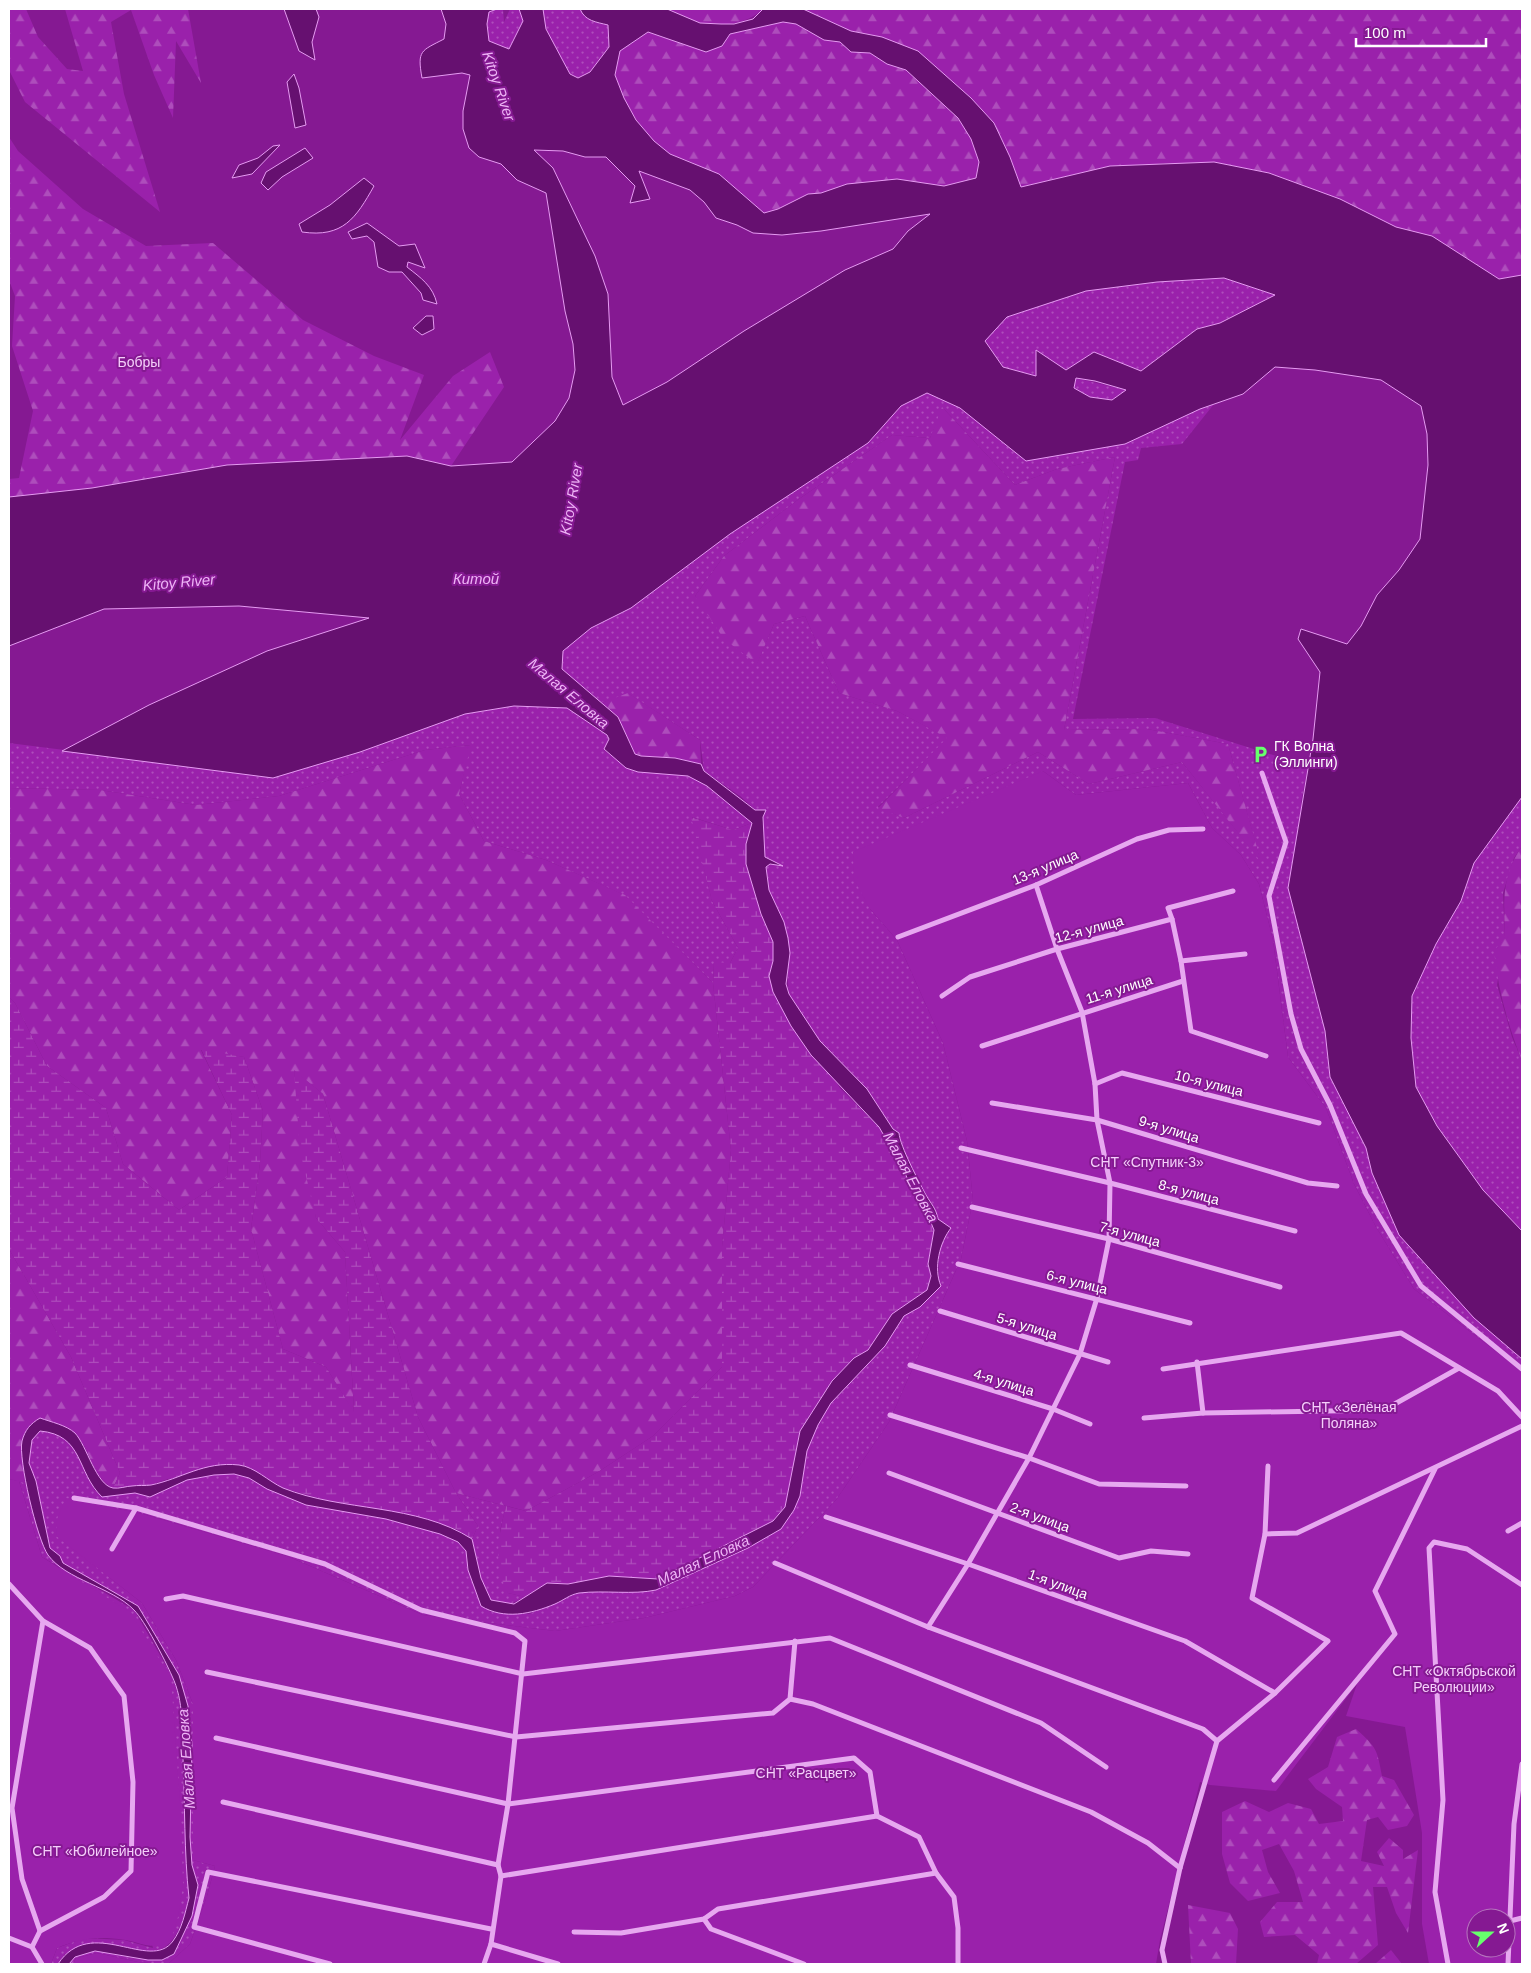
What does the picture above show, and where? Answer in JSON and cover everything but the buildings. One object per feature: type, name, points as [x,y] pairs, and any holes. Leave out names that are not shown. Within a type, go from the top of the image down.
[{"type":"street","points":[[1262,774],[1286,842],[1270,896],[1290,1014],[1301,1049],[1330,1105],[1366,1194],[1421,1286],[1522,1369]]},
{"type":"street","name":"13-я улица","points":[[898,937],[1036,885],[1137,839],[1169,830],[1203,829]]},
{"type":"street","points":[[928,1627],[968,1564],[1029,1458],[1080,1354],[1097,1298],[1109,1239],[1110,1183],[1097,1120],[1094,1084],[1082,1012],[1057,949],[1036,885]]},
{"type":"street","points":[[1234,891],[1168,908],[1181,961],[1191,1031],[1266,1056]]},
{"type":"street","name":"12-я улица","points":[[942,996],[970,977],[1057,949],[1172,919]]},
{"type":"street","points":[[1181,961],[1245,954]]},
{"type":"street","name":"11-я улица","points":[[982,1046],[1082,1012],[1183,981]]},
{"type":"street","name":"10-я улица","points":[[1094,1084],[1122,1073],[1319,1124]]},
{"type":"street","name":"9-я улица","points":[[992,1103],[1097,1120],[1308,1182],[1337,1186]]},
{"type":"street","name":"8-я улица","points":[[961,1148],[1110,1183],[1295,1231]]},
{"type":"street","name":"7-я улица","points":[[972,1207],[1109,1239],[1280,1287]]},
{"type":"street","name":"6-я улица","points":[[958,1264],[1190,1323]]},
{"type":"street","name":"5-я улица","points":[[940,1311],[1108,1362]]},
{"type":"street","points":[[1163,1369],[1197,1362],[1401,1333],[1498,1391],[1522,1417]]},
{"type":"street","points":[[1197,1362],[1203,1413]]},
{"type":"street","name":"4-я улица","points":[[910,1365],[1053,1409],[1090,1424]]},
{"type":"street","points":[[1144,1418],[1203,1413],[1384,1410],[1459,1368]]},
{"type":"street","points":[[890,1415],[1029,1458],[1099,1484],[1186,1486]]},
{"type":"street","points":[[1265,1534],[1297,1534],[1522,1426]]},
{"type":"street","points":[[1165,1964],[1162,1950],[1180,1868],[1217,1741],[1275,1693],[1328,1641],[1252,1598],[1265,1534],[1268,1466]]},
{"type":"street","points":[[1274,1780],[1395,1634],[1375,1591],[1435,1469]]},
{"type":"street","name":"2-я улица","points":[[889,1473],[1119,1558],[1151,1552],[1188,1554]]},
{"type":"street","points":[[74,1498],[136,1508],[325,1564],[421,1610],[516,1633],[525,1641],[508,1804],[498,1866],[501,1876],[491,1944],[484,1964]]},
{"type":"street","points":[[112,1549],[136,1508]]},
{"type":"street","name":"1-я улица","points":[[826,1517],[968,1564],[1185,1641],[1275,1693]]},
{"type":"street","points":[[1508,1531],[1522,1524]]},
{"type":"street","points":[[1448,1964],[1435,1892],[1443,1800],[1429,1548],[1434,1542],[1468,1549],[1522,1585]]},
{"type":"street","points":[[775,1564],[928,1627],[1203,1729],[1217,1741]]},
{"type":"street","points":[[9,1584],[43,1621],[90,1648],[124,1696],[133,1782],[131,1871],[104,1897],[40,1931],[32,1947]]},
{"type":"street","points":[[166,1599],[183,1596],[522,1674],[830,1638],[1041,1723],[1106,1767]]},
{"type":"street","points":[[40,1931],[22,1878],[12,1808],[43,1621]]},
{"type":"street","points":[[207,1672],[516,1737],[773,1713],[790,1699],[795,1641]]},
{"type":"street","points":[[790,1699],[813,1704],[1091,1812],[1148,1842],[1180,1868]]},
{"type":"street","points":[[216,1738],[508,1804],[854,1758],[870,1772],[877,1816]]},
{"type":"street","points":[[1511,1908],[1514,1824],[1522,1764]]},
{"type":"street","points":[[223,1802],[498,1866]]},
{"type":"street","points":[[501,1876],[877,1816],[919,1837],[936,1873],[954,1897],[958,1928],[958,1964]]},
{"type":"street","points":[[330,1964],[194,1927],[208,1872],[492,1929]]},
{"type":"street","points":[[574,1932],[621,1933],[704,1919],[718,1908],[936,1873]]},
{"type":"street","points":[[704,1919],[711,1929],[804,1964]]},
{"type":"street","points":[[9,1938],[32,1947],[42,1964]]},
{"type":"street","points":[[491,1944],[558,1964]]},
{"type":"green space","points":[[9,9],[26,9],[38,37],[67,69],[83,71],[65,9],[188,9],[201,83],[176,41],[173,118],[154,75],[131,10],[111,22],[124,94],[160,212],[25,102],[9,70]]},
{"type":"green space","points":[[503,9],[504,22],[510,9],[519,9],[523,21],[509,49],[489,41],[487,24],[489,12]]},
{"type":"green space","points":[[543,9],[580,9],[588,19],[608,25],[609,47],[590,72],[578,78],[570,74],[546,29]]},
{"type":"green space","points":[[667,9],[763,9],[742,21],[717,25],[696,22]]},
{"type":"green space","points":[[803,9],[1522,9],[1522,275],[1499,279],[1432,236],[1396,227],[1340,199],[1269,173],[1163,163],[1145,166],[1110,166],[1020,187],[1010,157],[994,123],[971,98],[947,78],[882,37],[851,31]]},
{"type":"green space","points":[[783,22],[796,24],[824,40],[840,42],[851,52],[870,53],[887,64],[906,70],[958,118],[971,139],[979,162],[976,178],[944,186],[922,183],[847,184],[821,193],[808,194],[778,209],[764,213],[730,187],[695,164],[670,154],[662,148],[645,131],[629,109],[619,87],[616,74],[620,50],[648,32],[661,37],[722,46],[730,34]]},
{"type":"green space","name":"Бобры","points":[[9,137],[18,151],[83,209],[146,246],[213,243],[303,320],[374,356],[424,375],[400,440],[453,376],[490,352],[504,387],[451,466],[407,456],[9,497],[9,479],[19,478],[33,411],[12,346],[15,296],[9,280]]},
{"type":"green space","points":[[1225,278],[1275,295],[1220,323],[1197,329],[1141,371],[1094,352],[1066,370],[1037,351],[1036,376],[1003,367],[985,340],[1007,317],[1086,291],[1157,282]]},
{"type":"green space","points":[[1075,378],[1126,390],[1112,400],[1090,397],[1074,388]]},
{"type":"green space","points":[[927,393],[960,408],[1026,461],[1214,404],[1182,444],[1141,448],[1138,460],[1125,462],[1073,719],[1155,718],[1308,766],[1301,802],[1330,1077],[1366,1148],[1372,1173],[1386,1202],[1474,1318],[1522,1359],[1522,1371],[1414,1289],[1376,1227],[1354,1184],[1326,1108],[1288,1057],[1273,940],[1259,884],[1241,855],[1212,828],[1188,783],[1076,795],[1043,771],[870,909],[897,940],[943,1043],[967,1141],[973,1200],[961,1259],[889,1422],[836,1500],[753,1587],[735,1596],[644,1618],[555,1631],[423,1615],[287,1556],[143,1514],[66,1499],[109,1577],[142,1603],[176,1660],[193,1704],[193,1860],[215,1866],[207,1896],[190,1944],[168,1964],[138,1962],[97,1953],[76,1958],[73,1964],[69,1964],[81,1953],[89,1952],[106,1953],[135,1959],[162,1960],[192,1916],[198,1885],[192,1865],[190,1837],[192,1745],[170,1659],[138,1606],[63,1563],[60,1556],[50,1548],[36,1481],[29,1463],[32,1439],[40,1431],[52,1433],[70,1444],[81,1460],[95,1491],[135,1493],[150,1497],[187,1480],[214,1475],[234,1474],[249,1478],[267,1489],[306,1505],[386,1519],[440,1534],[458,1542],[466,1551],[468,1570],[490,1612],[529,1614],[578,1593],[644,1592],[656,1590],[748,1548],[781,1529],[794,1510],[800,1496],[807,1451],[818,1425],[831,1403],[885,1346],[904,1316],[915,1308],[939,1282],[939,1252],[945,1236],[945,1224],[938,1220],[935,1209],[906,1155],[899,1133],[893,1129],[867,1089],[820,1041],[789,994],[787,970],[790,953],[769,890],[766,867],[770,864],[781,865],[765,857],[763,817],[740,796],[704,771],[700,740],[629,694],[601,703],[562,669],[563,651],[591,628],[631,608],[730,534],[868,443],[901,406]],"holes":[[[943,408],[1015,485],[1057,469],[1115,457],[1064,730],[1147,729],[1228,744],[1260,860],[1182,762],[1089,784],[1038,752],[904,818],[878,807],[948,738],[897,711],[839,693],[805,616],[774,624],[757,663],[695,596],[724,556],[799,499],[892,435],[930,438]]]},
{"type":"green space","points":[[942,407],[1015,485],[1057,469],[1115,457],[1064,730],[1147,729],[1228,744],[1261,862],[1182,762],[1089,784],[1038,752],[904,818],[878,808],[947,738],[897,711],[839,693],[805,616],[774,624],[757,664],[724,639],[695,596],[724,556],[799,499],[892,435],[930,438]]},
{"type":"green space","points":[[628,693],[700,740],[701,764],[675,758],[635,754],[618,717],[601,703]]},
{"type":"green space","points":[[514,706],[567,708],[607,735],[609,739],[604,750],[626,768],[638,772],[688,776],[707,786],[752,823],[733,830],[692,817],[712,901],[738,948],[730,963],[714,963],[713,983],[624,895],[546,860],[484,841],[459,794],[470,745],[425,750],[279,796],[196,805],[100,790],[9,788],[9,743],[151,761],[360,752],[465,714]]},
{"type":"green space","points":[[471,745],[459,794],[484,841],[546,860],[625,895],[713,983],[731,1150],[722,1247],[722,1367],[653,1436],[598,1472],[526,1511],[456,1493],[418,1417],[323,1094],[294,1071],[316,1218],[345,1252],[354,1413],[326,1367],[283,1349],[251,1229],[260,1163],[263,1111],[244,1057],[201,1050],[232,1115],[227,1177],[179,1210],[123,1164],[106,1108],[47,1066],[15,1003],[9,997],[9,788],[100,790],[196,805],[279,796],[425,750]]},
{"type":"green space","points":[[1043,771],[1076,795],[1188,783],[1212,828],[1241,855],[1259,884],[1273,940],[1288,1057],[1326,1108],[1354,1184],[1376,1227],[1414,1289],[1522,1371],[1522,1964],[1429,1964],[1422,1924],[1422,1833],[1405,1727],[1346,1716],[1357,1684],[1276,1791],[1210,1785],[1200,1782],[1160,1940],[1156,1964],[168,1964],[190,1944],[207,1896],[215,1866],[193,1860],[193,1704],[176,1660],[142,1603],[56,1536],[57,1519],[66,1498],[143,1514],[287,1556],[423,1615],[555,1631],[644,1618],[735,1596],[753,1587],[836,1500],[889,1422],[961,1259],[973,1200],[967,1141],[943,1043],[897,940],[870,909],[854,879],[853,852]]},
{"type":"green space","points":[[1522,797],[1522,846],[1514,858],[1503,893],[1505,937],[1497,985],[1512,1037],[1522,1061],[1522,1231],[1483,1190],[1437,1126],[1416,1087],[1411,1038],[1412,996],[1436,944],[1461,901],[1474,863]]},
{"type":"green space","points":[[691,817],[733,830],[752,823],[746,844],[746,864],[761,914],[773,942],[773,961],[769,976],[840,1088],[879,1127],[903,1168],[917,1202],[927,1213],[934,1230],[928,1264],[931,1276],[927,1290],[892,1314],[868,1351],[854,1358],[832,1381],[800,1431],[785,1507],[773,1521],[658,1579],[609,1576],[568,1584],[547,1583],[525,1597],[508,1593],[500,1572],[498,1550],[506,1506],[526,1511],[598,1472],[653,1436],[722,1367],[722,1247],[731,1150],[713,983],[714,962],[730,963],[738,948],[712,901]]},
{"type":"green space","points":[[1522,846],[1522,1061],[1504,1007],[1494,951],[1505,937],[1504,901],[1507,879],[1515,857]]},
{"type":"green space","points":[[9,997],[15,1003],[47,1066],[106,1108],[123,1164],[179,1210],[227,1177],[232,1115],[201,1049],[244,1057],[263,1111],[260,1163],[251,1229],[283,1349],[326,1367],[354,1412],[345,1252],[316,1218],[300,1151],[294,1070],[323,1094],[418,1417],[456,1493],[478,1526],[472,1539],[456,1529],[420,1518],[322,1499],[283,1488],[252,1470],[168,1479],[150,1485],[113,1488],[120,1473],[71,1357],[9,1249]]},
{"type":"green space","points":[[9,1249],[71,1357],[120,1473],[113,1488],[100,1477],[84,1446],[73,1432],[40,1418],[22,1455],[25,1483],[9,1479]]},
{"type":"green space","name":"СНТ «Юбилейное»","points":[[9,1479],[19,1481],[42,1557],[130,1612],[171,1678],[181,1817],[183,1885],[178,1917],[170,1943],[152,1946],[125,1940],[90,1939],[57,1948],[51,1964],[9,1964]]},
{"type":"green space","points":[[19,1481],[25,1483],[48,1555],[66,1570],[134,1610],[172,1676],[178,1695],[183,1725],[189,1898],[175,1936],[169,1944],[152,1952],[121,1946],[98,1947],[65,1954],[58,1964],[51,1964],[57,1948],[84,1938],[124,1940],[153,1948],[59,1567],[42,1557]]},
{"type":"green space","points":[[456,1493],[506,1506],[500,1531],[508,1593],[525,1597],[508,1605],[491,1600],[481,1578],[472,1539],[478,1526]]},
{"type":"green space","points":[[1356,1729],[1375,1750],[1382,1776],[1394,1780],[1414,1815],[1407,1826],[1388,1830],[1378,1817],[1367,1820],[1361,1861],[1384,1866],[1377,1852],[1389,1838],[1403,1850],[1403,1859],[1418,1850],[1408,1933],[1396,1913],[1387,1887],[1373,1887],[1378,1945],[1356,1964],[1317,1964],[1319,1955],[1295,1935],[1264,1937],[1260,1922],[1277,1902],[1303,1902],[1294,1871],[1279,1844],[1262,1850],[1268,1872],[1280,1893],[1248,1901],[1230,1883],[1222,1854],[1222,1812],[1245,1801],[1269,1812],[1288,1803],[1311,1809],[1319,1824],[1343,1821],[1342,1807],[1316,1789],[1308,1779],[1328,1767],[1337,1737]]},
{"type":"green space","points":[[1188,1905],[1230,1913],[1238,1929],[1236,1964],[1191,1964]]},
{"type":"green space","points":[[1391,1950],[1402,1964],[1375,1964]]},
{"type":"green space","points":[[97,1953],[138,1962],[163,1964],[73,1964],[76,1958]]},
{"type":"water","points":[[284,9],[316,9],[319,17],[312,42],[315,60],[299,51]]},
{"type":"water","name":"Китой","points":[[441,9],[497,9],[489,12],[487,24],[489,41],[509,49],[523,21],[519,9],[543,9],[546,29],[570,74],[578,78],[590,72],[609,47],[608,25],[588,19],[580,9],[667,9],[700,23],[734,24],[753,19],[763,9],[803,9],[851,31],[882,37],[918,51],[971,98],[994,123],[1010,157],[1021,187],[1110,166],[1214,162],[1269,173],[1340,199],[1396,227],[1432,236],[1499,279],[1522,275],[1522,797],[1474,863],[1461,901],[1436,944],[1412,996],[1411,1038],[1416,1087],[1437,1126],[1483,1190],[1522,1231],[1522,1359],[1474,1318],[1399,1235],[1372,1173],[1366,1148],[1330,1077],[1325,1031],[1288,888],[1313,739],[1320,672],[1298,639],[1301,629],[1347,644],[1361,626],[1377,595],[1399,570],[1420,539],[1428,465],[1427,434],[1421,406],[1381,380],[1315,370],[1275,367],[1243,394],[1200,409],[1125,444],[1026,461],[960,408],[927,393],[901,406],[868,443],[730,534],[631,608],[591,628],[563,651],[562,669],[618,717],[635,754],[675,758],[701,764],[704,771],[755,810],[766,810],[763,817],[765,857],[783,866],[770,864],[766,867],[769,890],[784,922],[788,938],[790,953],[786,984],[789,994],[820,1041],[867,1089],[893,1129],[899,1133],[910,1164],[935,1209],[938,1219],[951,1228],[944,1240],[939,1256],[938,1271],[941,1286],[920,1307],[904,1316],[885,1346],[831,1403],[818,1425],[807,1451],[800,1496],[794,1510],[781,1529],[748,1548],[656,1590],[579,1593],[546,1608],[527,1613],[499,1613],[481,1606],[468,1570],[466,1551],[458,1542],[440,1534],[386,1519],[306,1505],[267,1489],[249,1478],[234,1474],[214,1475],[187,1480],[150,1497],[135,1493],[102,1497],[88,1477],[78,1456],[65,1439],[40,1431],[32,1440],[29,1463],[36,1481],[50,1548],[60,1556],[63,1563],[138,1606],[179,1675],[188,1706],[192,1745],[190,1837],[192,1865],[198,1885],[192,1916],[174,1954],[162,1960],[148,1960],[95,1951],[75,1957],[69,1964],[58,1964],[71,1950],[87,1944],[103,1943],[150,1951],[163,1949],[173,1941],[179,1931],[189,1898],[185,1846],[182,1726],[179,1695],[176,1686],[160,1651],[139,1615],[114,1595],[66,1571],[48,1555],[29,1499],[23,1464],[22,1441],[28,1428],[33,1423],[40,1418],[63,1426],[75,1433],[97,1473],[107,1485],[113,1488],[151,1485],[204,1468],[226,1464],[239,1465],[256,1471],[283,1488],[306,1496],[403,1513],[450,1527],[472,1539],[481,1578],[491,1600],[514,1604],[547,1583],[568,1584],[609,1576],[658,1579],[773,1521],[785,1507],[800,1431],[832,1381],[854,1358],[868,1350],[892,1314],[927,1290],[931,1276],[928,1264],[934,1230],[927,1213],[917,1202],[903,1168],[879,1127],[811,1055],[791,1026],[773,992],[769,976],[773,961],[773,942],[761,914],[746,864],[746,844],[752,823],[707,786],[688,776],[638,772],[626,768],[604,749],[609,739],[607,735],[567,708],[514,706],[465,714],[360,752],[273,778],[62,751],[149,705],[267,651],[369,618],[239,606],[104,609],[9,646],[9,497],[92,488],[227,465],[407,456],[451,466],[512,462],[555,421],[569,398],[575,370],[573,344],[565,311],[546,193],[517,180],[501,164],[479,157],[469,148],[463,129],[463,111],[470,75],[462,73],[422,78],[420,62],[422,52],[444,39],[446,24]],"holes":[[[783,22],[796,24],[824,40],[840,42],[851,52],[870,53],[887,64],[906,70],[958,118],[971,139],[979,162],[976,178],[944,186],[897,179],[847,184],[821,193],[808,194],[778,209],[764,213],[719,174],[670,154],[654,141],[636,120],[624,98],[615,75],[620,51],[648,32],[706,52],[722,46],[730,34]],[[534,150],[563,151],[585,157],[606,157],[635,186],[630,203],[650,199],[639,171],[690,190],[704,202],[716,218],[753,233],[782,235],[821,231],[930,214],[908,231],[893,249],[845,270],[744,331],[667,382],[623,405],[612,377],[608,294],[595,256],[553,168]],[[1224,278],[1275,295],[1220,323],[1197,329],[1141,371],[1094,352],[1066,370],[1036,350],[1036,376],[1003,367],[985,341],[1007,317],[1086,291],[1157,282]],[[1076,378],[1095,381],[1126,390],[1112,400],[1090,397],[1074,388]]]},
{"type":"water","points":[[294,74],[299,88],[306,125],[295,128],[287,82]]},
{"type":"water","points":[[280,145],[252,174],[232,178],[239,165],[258,158],[273,146]]},
{"type":"water","points":[[305,148],[313,158],[282,177],[268,190],[261,183],[266,172]]},
{"type":"water","points":[[364,178],[374,186],[361,208],[347,223],[338,229],[328,232],[302,232],[299,224],[330,205]]},
{"type":"water","points":[[367,223],[399,246],[415,244],[425,268],[408,262],[407,267],[429,287],[437,304],[423,300],[421,293],[402,272],[389,272],[378,267],[374,242],[367,236],[352,239],[348,232]]},
{"type":"water","points":[[426,316],[433,316],[434,329],[422,335],[413,328]]},
{"type":"place","name":"ГК Волна (Эллинги)","points":[[1260,754]]},
{"type":"water label","name":"Kitoy River","points":[[499,86]]},
{"type":"water label","name":"Kitoy River","points":[[571,499]]},
{"type":"water label","name":"Kitoy River","points":[[179,582]]},
{"type":"water label","name":"Малая Еловка","points":[[569,693]]},
{"type":"water label","name":"Малая Еловка","points":[[911,1177]]},
{"type":"water label","name":"Малая Еловка","points":[[703,1560]]},
{"type":"water label","name":"Малая Еловка","points":[[186,1759]]},
{"type":"park label","name":"СНТ «Спутник-3»","points":[[1147,1162]]},
{"type":"park label","name":"СНТ «Зелёная Поляна»","points":[[1349,1415]]},
{"type":"park label","name":"СНТ «Октябрьской Революции»","points":[[1454,1679]]},
{"type":"park label","name":"СНТ «Расцвет»","points":[[806,1773]]}]
